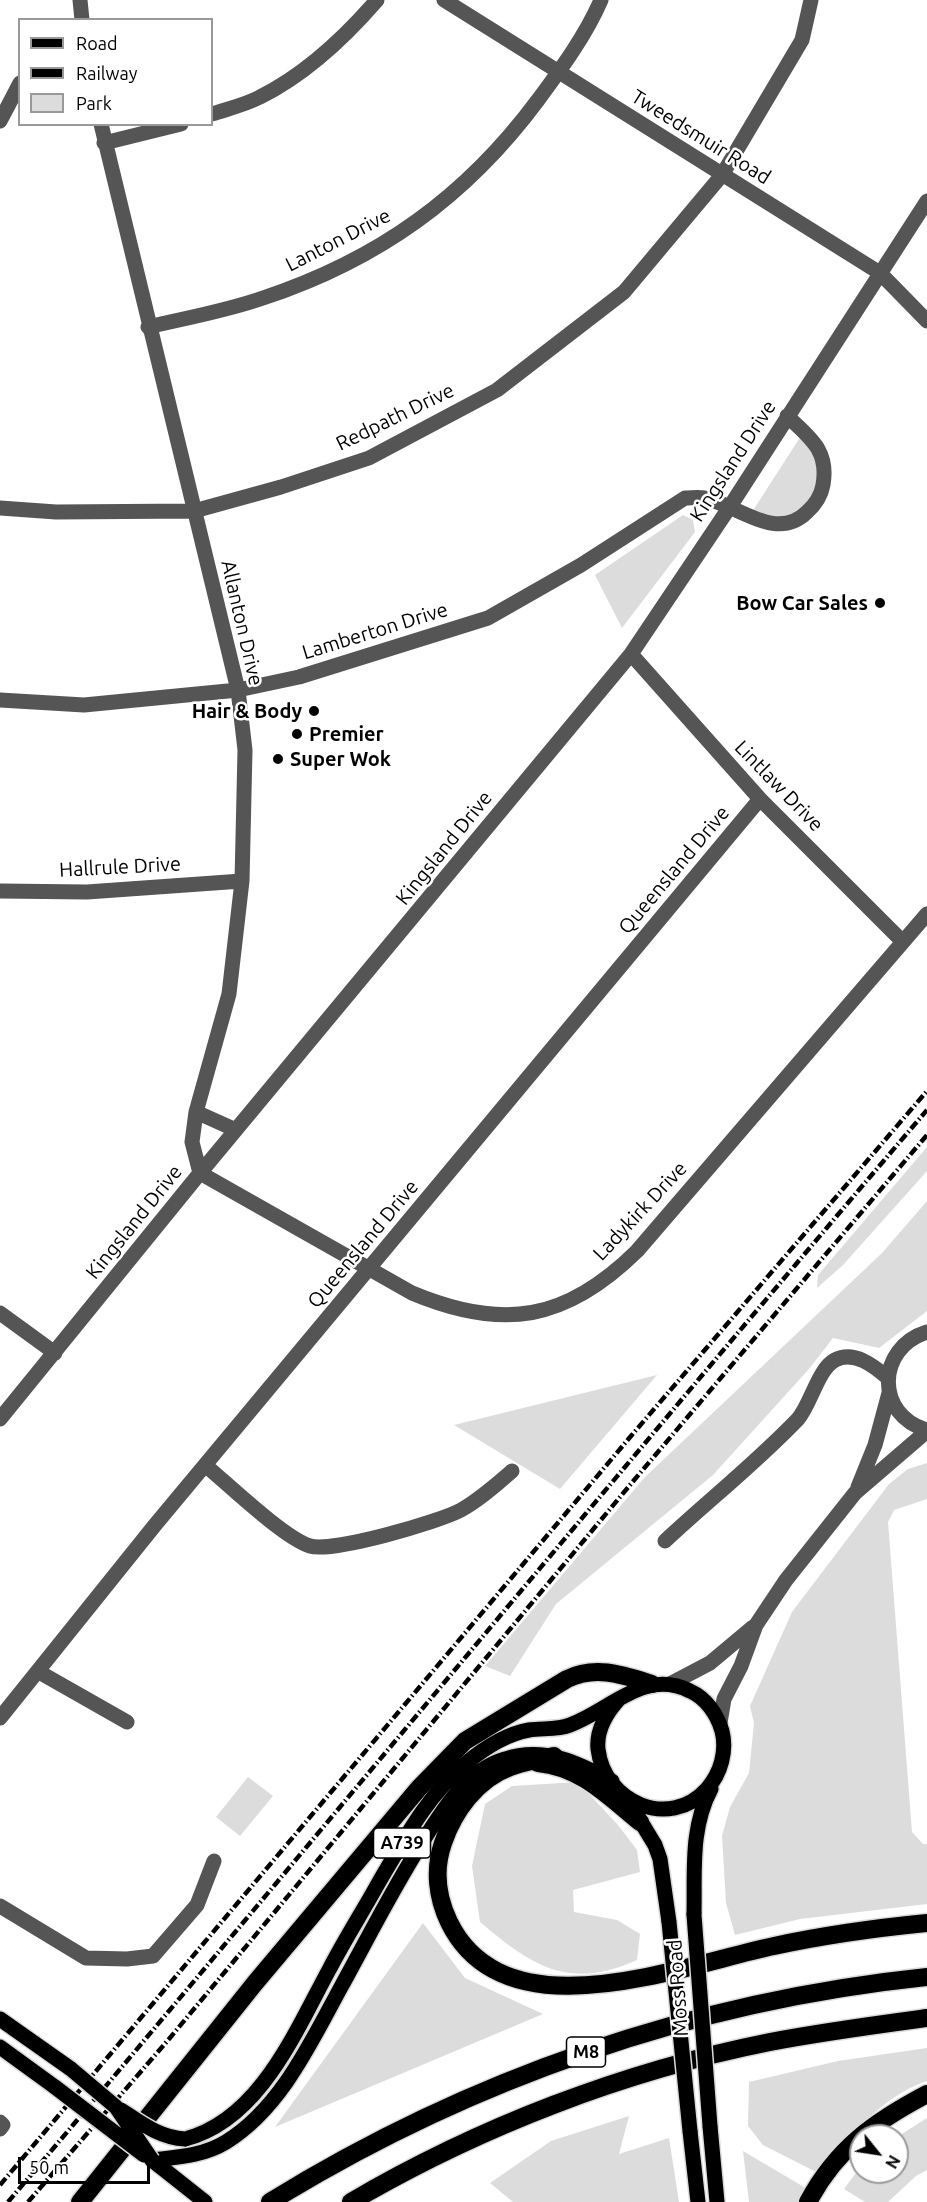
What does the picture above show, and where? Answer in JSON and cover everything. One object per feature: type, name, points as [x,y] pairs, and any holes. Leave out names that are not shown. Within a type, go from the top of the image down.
[{"type":"highway","points":[[80,2202],[373,1840],[465,1741],[567,1678],[583,1672],[617,1674],[661,1684]]},
{"type":"highway","points":[[554,1756],[498,1772],[464,1802],[447,1830],[437,1874],[443,1911],[453,1932],[468,1950],[504,1974],[552,1986],[591,1985],[811,1939],[927,1923]]},
{"type":"highway","points":[[529,1763],[553,1765],[589,1779],[640,1822]]},
{"type":"highway","name":"M8","points":[[270,2202],[372,2144],[457,2103],[530,2072],[602,2047],[662,2027],[753,2004],[850,1987],[927,1977]]},
{"type":"highway","name":"M8","points":[[351,2202],[477,2138],[578,2096],[650,2073],[769,2042],[927,2018]]},
{"type":"highway","points":[[808,2202],[821,2178],[866,2130],[927,2094]]},
{"type":"main road","points":[[661,1684],[695,1693],[705,1701],[720,1723],[724,1749],[717,1775],[705,1791],[680,1807],[660,1810],[645,1808],[627,1797],[612,1781],[598,1748],[604,1721],[620,1698],[636,1689],[661,1684]]},
{"type":"main road","name":"A739","points":[[116,2107],[157,2133],[172,2138],[185,2139],[198,2135],[224,2121],[265,2080],[402,1842],[436,1791],[468,1761],[500,1741],[525,1731],[554,1729],[574,1724],[620,1698]]},
{"type":"main road","name":"A739","points":[[152,2160],[190,2156],[224,2142],[240,2132],[278,2093],[321,2025],[400,1877],[449,1802],[481,1772],[504,1759],[534,1754],[573,1761],[612,1781]]},
{"type":"main road","name":"Moss Road","points":[[717,1775],[701,1808],[696,1831],[694,1916],[717,2202]]},
{"type":"main road","name":"Moss Road","points":[[627,1797],[655,1845],[660,1859],[669,1922],[698,2202]]},
{"type":"main road","points":[[0,2019],[71,2069],[116,2107],[152,2160]]},
{"type":"main road","points":[[0,2047],[205,2202]]},
{"type":"street","points":[[80,0],[80,18]]},
{"type":"street","points":[[213,114],[260,97],[310,64],[358,22],[377,0]]},
{"type":"street","name":"Tweedsmuir Road","points":[[444,0],[880,273],[927,321]]},
{"type":"street","name":"Lanton Drive","points":[[148,327],[262,299],[320,276],[392,240],[441,203],[477,170],[519,126],[558,73],[601,0]]},
{"type":"street","name":"Redpath Drive","points":[[0,508],[56,512],[194,511],[281,487],[369,458],[497,390],[624,292],[722,175],[802,40],[811,0]]},
{"type":"street","points":[[0,121],[18,87]]},
{"type":"street","name":"Allanton Drive","points":[[101,126],[148,327],[238,690],[245,750],[242,881],[229,994],[196,1112],[192,1142],[200,1173]]},
{"type":"street","points":[[104,143],[173,126]]},
{"type":"street","name":"Kingsland Drive","points":[[0,1419],[200,1173],[631,654],[926,205]]},
{"type":"street","name":"Lamberton Drive","points":[[0,700],[84,705],[238,690],[299,677],[488,618],[581,565],[685,498],[705,498],[760,520],[784,524],[802,518],[822,492],[826,467],[816,444],[787,416]]},
{"type":"street","name":"Lintlaw Drive","points":[[631,654],[760,799],[903,942]]},
{"type":"street","name":"Queensland Drive","points":[[0,1718],[205,1465],[760,799]]},
{"type":"street","name":"Hallrule Drive","points":[[0,891],[87,892],[242,881]]},
{"type":"street","name":"Ladykirk Drive","points":[[200,1173],[412,1293],[440,1304],[487,1315],[519,1315],[545,1310],[594,1287],[637,1251],[927,914]]},
{"type":"street","points":[[196,1112],[236,1130]]},
{"type":"street","points":[[0,1313],[55,1353]]},
{"type":"street","points":[[855,1493],[875,1445],[901,1347],[927,1324]]},
{"type":"street","points":[[665,1541],[800,1417],[830,1364],[845,1358],[866,1361],[885,1358],[927,1332]]},
{"type":"street","points":[[720,1723],[724,1699],[741,1666],[756,1625],[786,1580],[855,1493],[927,1430],[905,1419],[895,1407],[889,1386],[866,1361]]},
{"type":"street","points":[[205,1465],[292,1537],[309,1546],[324,1549],[354,1544],[460,1511],[512,1471]]},
{"type":"street","points":[[661,1684],[710,1663],[756,1625]]},
{"type":"street","points":[[39,1672],[127,1722]]},
{"type":"street","points":[[0,1906],[86,1958],[127,1959],[153,1956],[196,1905],[214,1861]]},
{"type":"street","points":[[0,2122],[3,2125],[0,2129]]},
{"type":"green space","points":[[801,436],[823,467],[814,496],[798,512],[779,521],[752,512]]},
{"type":"green space","points":[[683,515],[693,520],[695,532],[622,628],[595,575]]},
{"type":"green space","points":[[927,1147],[927,1171],[843,1265],[817,1288],[818,1275]]},
{"type":"green space","points":[[927,1201],[927,1311],[879,1348],[833,1338],[809,1369],[713,1475],[556,1604],[510,1676],[485,1666],[645,1477],[882,1253]]},
{"type":"green space","points":[[657,1375],[560,1489],[454,1425]]},
{"type":"green space","points":[[927,1463],[927,1499],[894,1510],[888,1522],[912,1832],[923,1844],[927,1844],[927,1904],[800,1919],[735,1935],[726,1903],[722,1836],[730,1807],[749,1773],[754,1723],[750,1706],[792,1612],[889,1484],[908,1469]]},
{"type":"green space","points":[[248,1777],[273,1796],[240,1836],[216,1817]]},
{"type":"green space","points":[[578,1782],[618,1825],[637,1850],[640,1872],[573,1890],[574,1912],[617,1920],[640,1934],[637,1960],[613,1969],[591,1973],[571,1973],[535,1962],[480,1922],[472,1866],[485,1804],[512,1786]]},
{"type":"green space","points":[[423,1923],[465,1978],[543,2014],[275,2127]]},
{"type":"green space","points":[[927,2048],[927,2081],[895,2097],[863,2124],[849,2124],[849,2137],[816,2172],[763,2145],[748,2126],[749,2082],[838,2061]]},
{"type":"green space","points":[[629,2116],[619,2154],[669,2138],[679,2202],[513,2202],[490,2183],[551,2141]]},
{"type":"green space","points":[[927,2118],[927,2170],[909,2182],[909,2129]]},
{"type":"green space","points":[[743,2151],[809,2190],[802,2202],[749,2202]]},
{"type":"green space","points":[[849,2182],[907,2184],[888,2202],[865,2202],[844,2189]]},
{"type":"railway","points":[[0,2185],[631,1436],[927,1091]]},
{"type":"railway","points":[[8,2202],[927,1110]]},
{"type":"railway","points":[[28,2202],[169,2039],[635,1479],[927,1135]]},
{"type":"place","name":"Bow Car Sales","points":[[880,603]]},
{"type":"place","name":"Hair & Body","points":[[314,711]]},
{"type":"place","name":"Premier","points":[[297,734]]},
{"type":"place","name":"Super Wok","points":[[278,759]]}]
